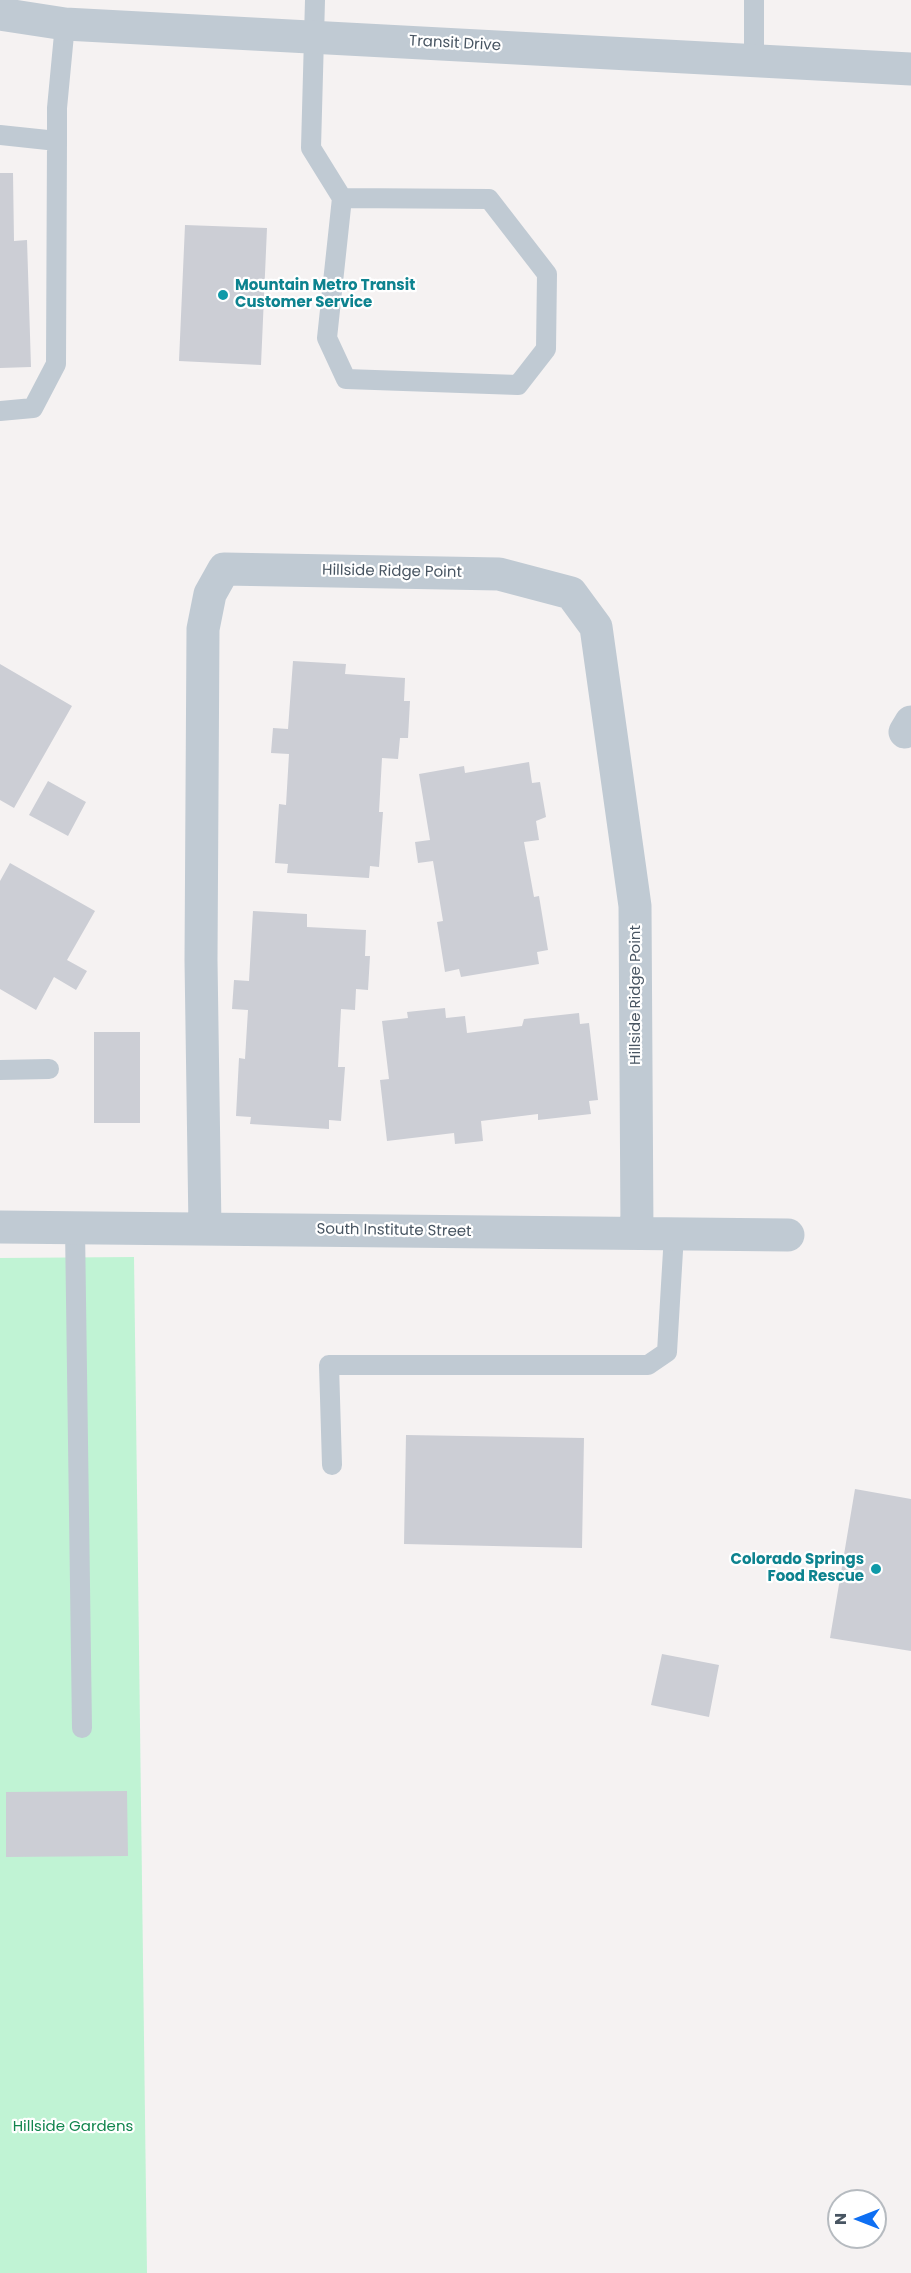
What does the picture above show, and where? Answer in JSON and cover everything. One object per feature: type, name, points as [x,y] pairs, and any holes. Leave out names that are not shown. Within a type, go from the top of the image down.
[{"type":"street","name":"Transit Drive","points":[[0,14],[64,24],[911,69]]},
{"type":"street","name":"Hillside Ridge Point","points":[[205,1229],[201,960],[203,629],[210,594],[224,569],[499,574],[571,593],[596,627],[635,906],[637,1233]]},
{"type":"street","name":"South Institute Street","points":[[0,1227],[788,1235]]},
{"type":"lane","points":[[315,0],[311,148],[342,198],[327,338],[346,379],[518,385],[546,349],[547,274],[489,199],[342,198]]},
{"type":"lane","points":[[754,0],[754,60]]},
{"type":"lane","points":[[0,411],[33,408],[56,364],[57,108],[64,24]]},
{"type":"lane","points":[[0,135],[57,141]]},
{"type":"lane","points":[[0,1070],[49,1069]]},
{"type":"lane","points":[[75,1228],[82,1728]]},
{"type":"lane","points":[[332,1465],[329,1365],[648,1365],[667,1352],[674,1234]]},
{"type":"green space","name":"Hillside Gardens","points":[[134,1257],[147,2273],[0,2273],[0,1258]]},
{"type":"building","points":[[0,173],[13,173],[14,241],[27,240],[31,367],[0,368]]},
{"type":"building","name":"Mountain Metro Transit Customer Service","points":[[185,225],[267,228],[261,365],[179,361]]},
{"type":"building","points":[[293,661],[346,664],[345,674],[405,678],[404,701],[410,701],[408,738],[400,738],[398,759],[382,758],[379,812],[383,812],[379,867],[370,866],[369,878],[287,873],[288,864],[275,863],[279,804],[286,805],[289,754],[271,753],[273,728],[288,729]]},
{"type":"building","points":[[0,664],[72,706],[14,808],[0,800]]},
{"type":"building","points":[[529,762],[532,783],[540,782],[546,817],[536,821],[539,840],[524,842],[534,897],[539,896],[548,950],[537,952],[539,964],[461,977],[459,969],[445,972],[437,922],[443,921],[433,861],[418,863],[415,842],[430,840],[419,774],[464,766],[465,773]]},
{"type":"building","points":[[48,781],[86,802],[68,836],[29,815]]},
{"type":"building","points":[[10,863],[95,911],[67,960],[87,971],[76,990],[54,977],[36,1010],[0,989],[0,881]]},
{"type":"building","points":[[253,911],[307,914],[307,927],[366,930],[365,956],[370,956],[368,990],[356,989],[355,1010],[341,1009],[338,1067],[345,1067],[341,1121],[329,1120],[329,1129],[250,1124],[251,1117],[236,1116],[239,1058],[245,1059],[248,1010],[232,1009],[234,980],[249,981]]},
{"type":"building","points":[[445,1008],[446,1018],[465,1016],[467,1033],[522,1026],[524,1019],[579,1013],[580,1024],[589,1023],[598,1100],[589,1101],[591,1114],[538,1120],[538,1114],[481,1121],[483,1141],[455,1144],[454,1133],[387,1141],[380,1080],[389,1079],[382,1021],[408,1018],[407,1012]]},
{"type":"building","points":[[94,1032],[140,1032],[140,1123],[94,1123]]},
{"type":"building","points":[[406,1435],[584,1438],[582,1548],[404,1544]]},
{"type":"building","name":"Colorado Springs Food Rescue","points":[[855,1489],[911,1499],[911,1651],[830,1638]]},
{"type":"building","points":[[662,1654],[719,1665],[709,1717],[651,1705]]},
{"type":"building","points":[[127,1791],[128,1856],[6,1857],[6,1792]]},
{"type":"place","name":"Mountain Metro Transit Customer Service","points":[[223,295]]},
{"type":"place","name":"Colorado Springs Food Rescue","points":[[876,1569]]}]
